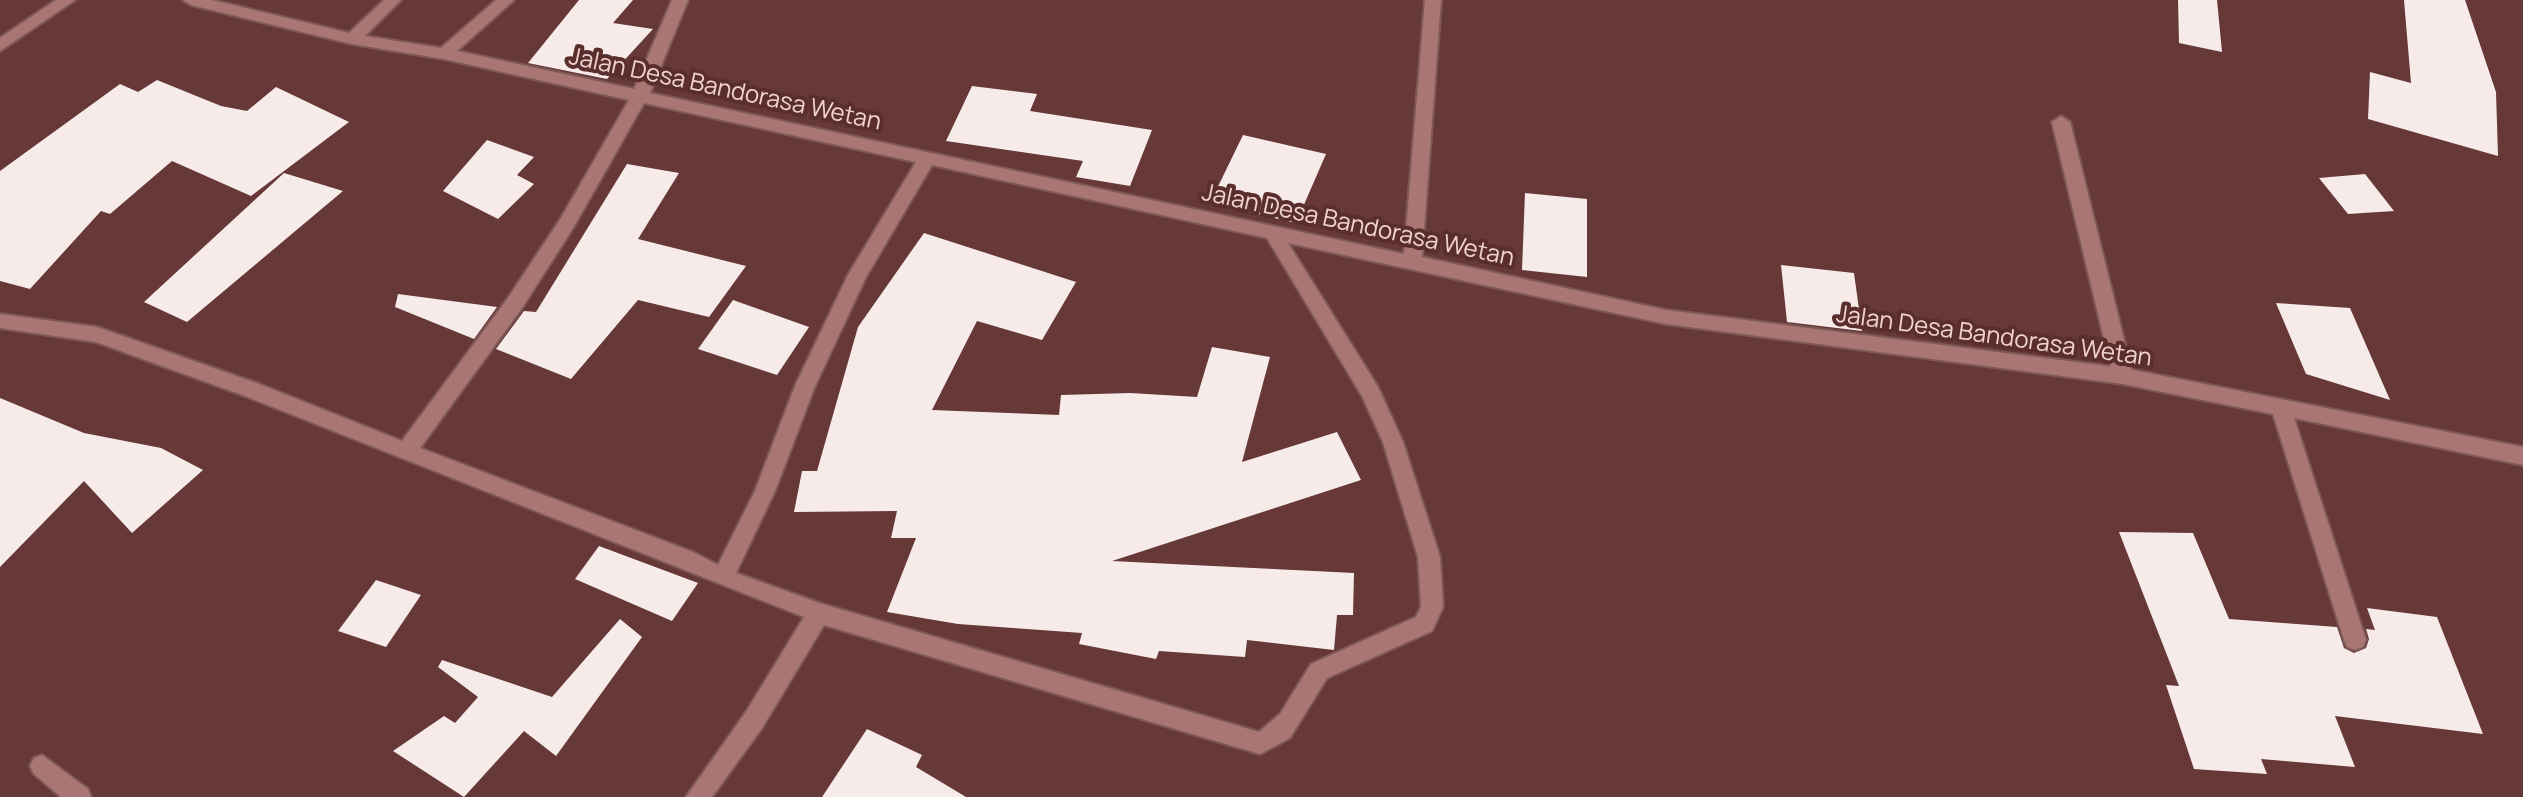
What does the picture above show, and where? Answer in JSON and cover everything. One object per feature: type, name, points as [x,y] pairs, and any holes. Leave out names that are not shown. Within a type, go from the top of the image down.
[{"type":"street","points":[[0,46],[67,0]]},
{"type":"street","name":"Jalan Desa Bandorasa Wetan","points":[[191,0],[225,3],[352,39],[444,54],[1666,317],[2123,376],[2523,456]]},
{"type":"street","points":[[352,39],[393,0]]},
{"type":"street","points":[[444,54],[506,0]]},
{"type":"street","points":[[406,451],[515,303],[567,223],[640,96],[680,0]]},
{"type":"street","points":[[1412,263],[1433,0]]},
{"type":"street","points":[[2061,122],[2123,376]]},
{"type":"street","points":[[723,578],[765,491],[805,386],[857,275],[927,158]]},
{"type":"street","points":[[0,321],[97,335],[252,390],[685,559],[723,578],[819,613],[1244,741],[1260,743],[1273,739],[1286,729],[1310,681],[1319,671],[1334,661],[1424,624],[1432,607],[1433,587],[1429,557],[1393,442],[1371,393],[1273,233]]},
{"type":"street","points":[[2281,409],[2355,640]]},
{"type":"street","points":[[698,797],[754,720],[819,613]]},
{"type":"street","points":[[42,766],[79,797]]},
{"type":"building","points":[[579,0],[633,0],[613,23],[653,29],[607,79],[528,63]]},
{"type":"building","points":[[2178,0],[2217,0],[2222,52],[2179,43]]},
{"type":"building","points":[[2404,0],[2465,0],[2496,92],[2498,156],[2368,119],[2370,72],[2411,83]]},
{"type":"building","points":[[157,80],[221,106],[247,111],[276,87],[349,122],[251,196],[172,161],[110,214],[101,211],[30,289],[0,281],[0,171],[120,84],[138,92]]},
{"type":"building","points":[[972,86],[1037,94],[1030,111],[1152,130],[1130,186],[1076,177],[1083,161],[946,141]]},
{"type":"building","points":[[1243,135],[1326,154],[1296,223],[1210,203]]},
{"type":"building","points":[[487,140],[534,157],[517,175],[534,184],[498,219],[443,191]]},
{"type":"building","points":[[627,164],[679,173],[638,239],[746,266],[709,317],[638,300],[571,379],[496,349],[524,311],[536,312]]},
{"type":"building","points":[[284,173],[343,191],[187,322],[144,302]]},
{"type":"building","points":[[2365,174],[2394,211],[2348,214],[2319,178]]},
{"type":"building","points":[[1525,193],[1587,199],[1587,277],[1522,270]]},
{"type":"building","points":[[924,233],[1076,282],[1042,340],[977,321],[932,410],[1059,415],[1061,395],[1130,393],[1197,397],[1212,347],[1270,357],[1242,462],[1337,432],[1361,480],[1112,561],[1354,573],[1353,615],[1337,615],[1334,650],[1247,640],[1245,657],[1159,651],[1156,659],[1079,644],[1082,633],[958,624],[887,612],[916,538],[891,538],[897,511],[794,512],[802,471],[817,471],[858,327]]},
{"type":"building","points":[[1781,265],[1854,273],[1862,331],[1787,322]]},
{"type":"building","points":[[398,294],[497,307],[474,339],[395,307]]},
{"type":"building","points":[[733,300],[809,327],[777,375],[698,349]]},
{"type":"building","points":[[2276,303],[2350,308],[2390,400],[2306,374]]},
{"type":"building","points":[[0,398],[84,433],[161,448],[203,470],[132,533],[84,481],[0,567]]},
{"type":"building","points":[[2119,532],[2193,533],[2229,619],[2337,627],[2344,648],[2354,653],[2366,648],[2369,639],[2366,629],[2375,630],[2367,608],[2437,617],[2483,734],[2335,716],[2355,767],[2261,759],[2267,774],[2194,769],[2166,685],[2179,686]]},
{"type":"building","points":[[599,546],[698,583],[672,621],[575,579]]},
{"type":"building","points":[[376,580],[421,595],[386,647],[338,631]]},
{"type":"building","points":[[620,619],[642,637],[556,756],[524,731],[464,797],[393,751],[444,716],[455,723],[478,697],[438,667],[442,660],[552,697]]},
{"type":"building","points":[[867,729],[922,755],[916,767],[966,797],[822,797]]}]
